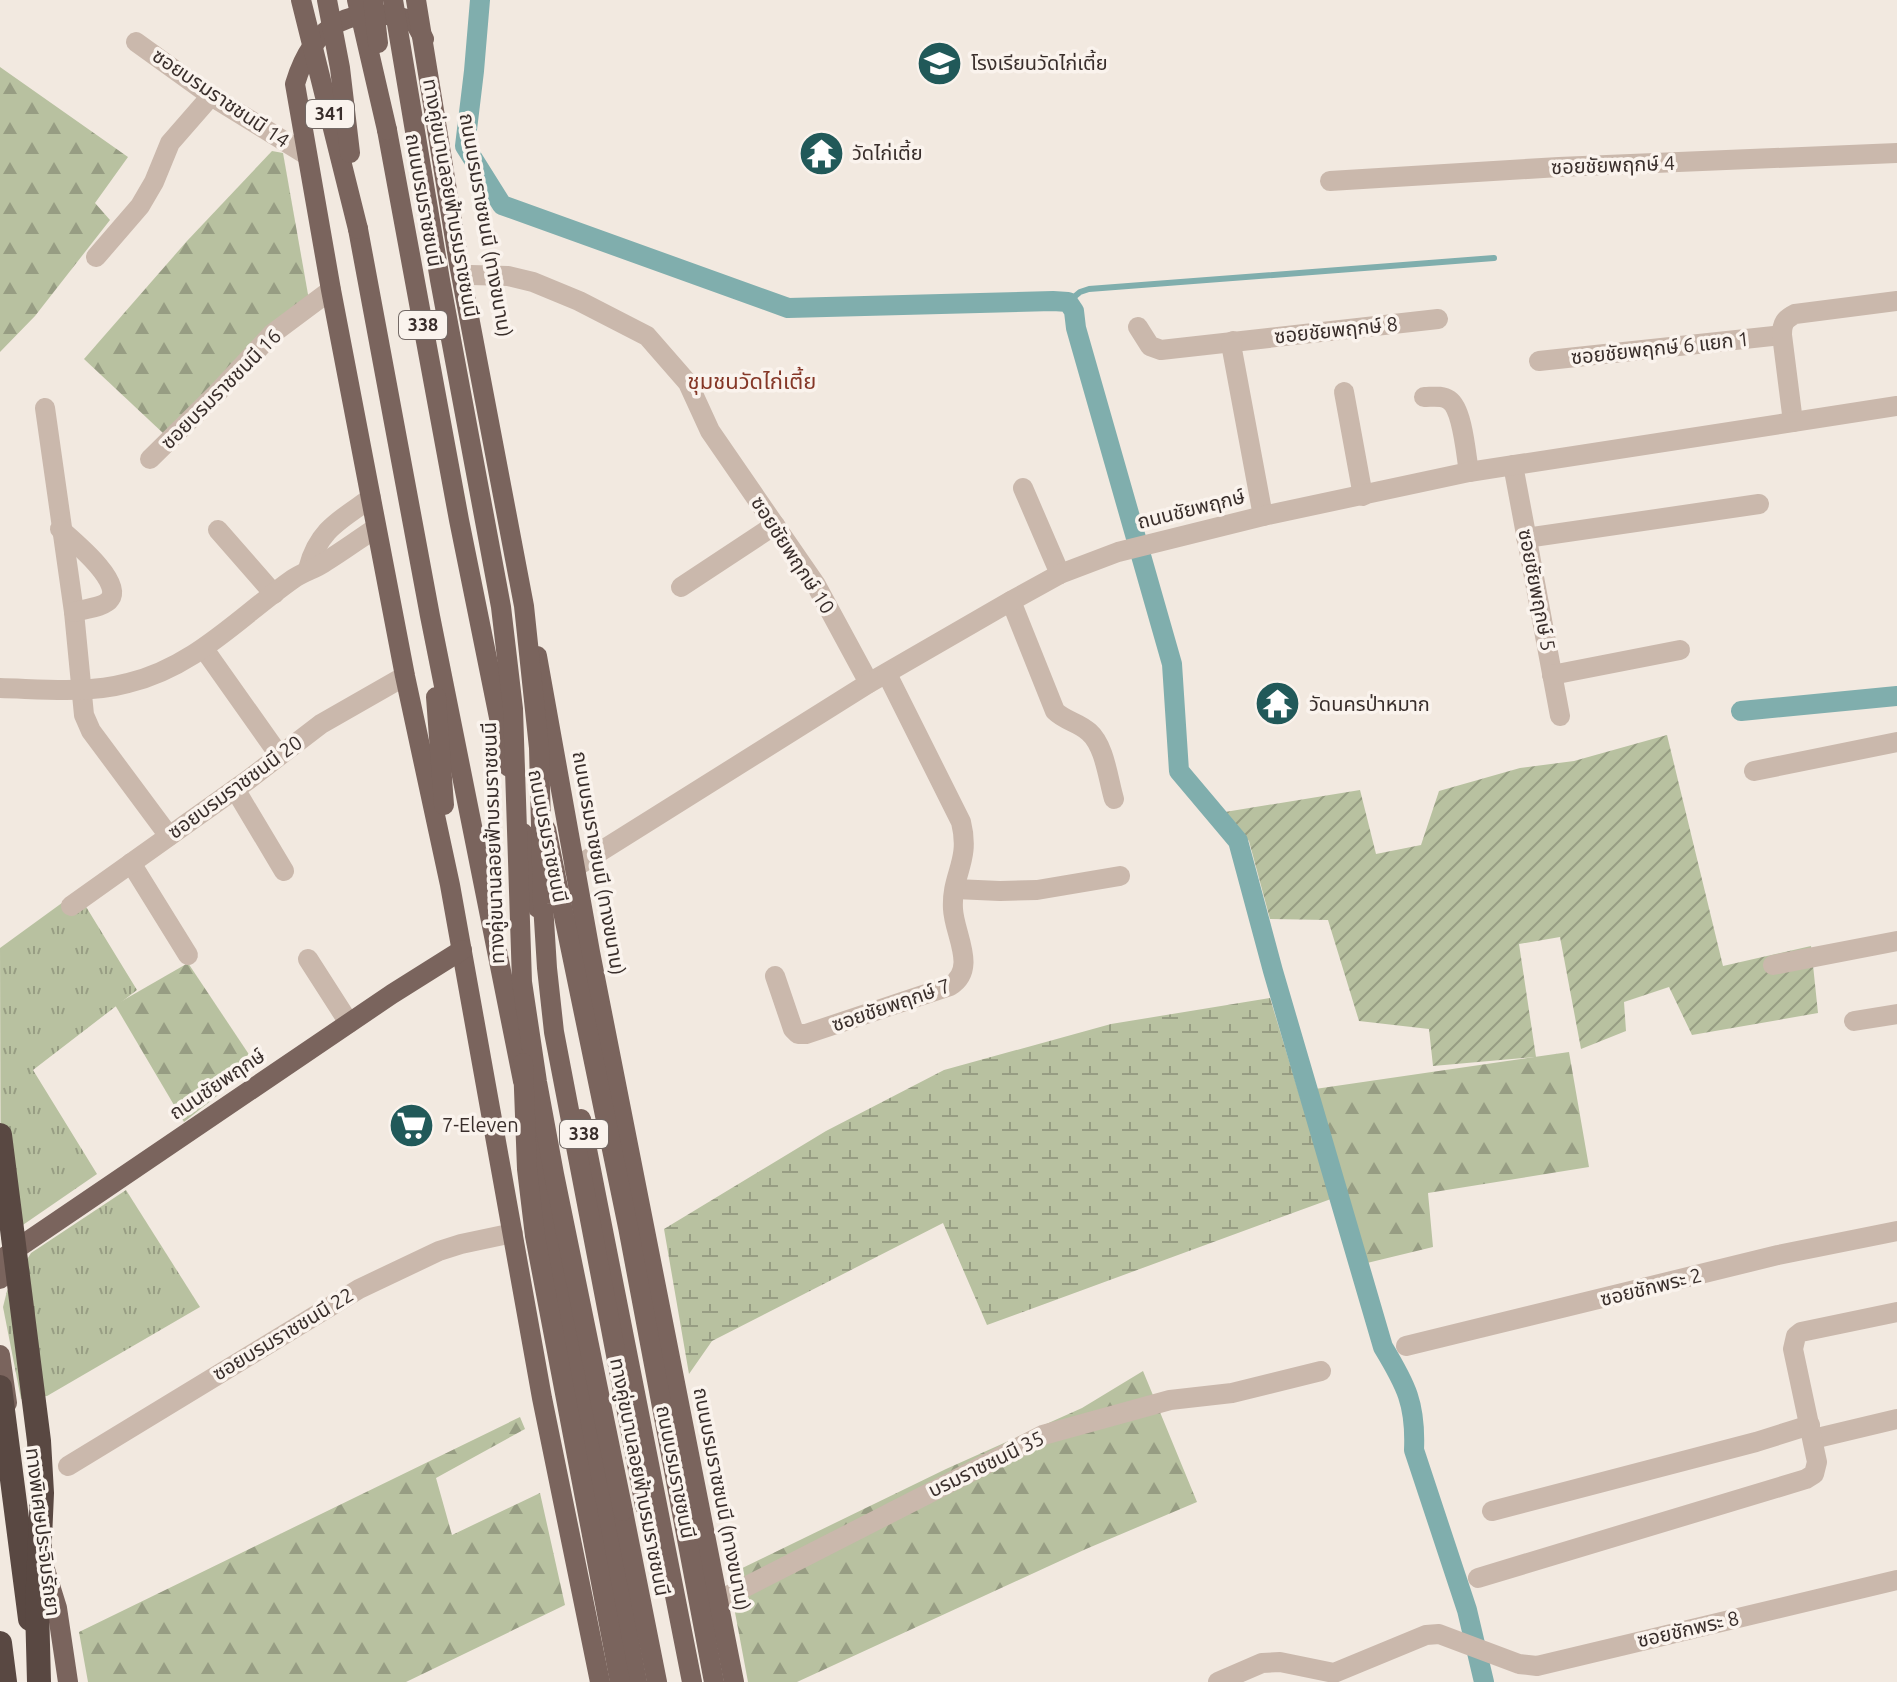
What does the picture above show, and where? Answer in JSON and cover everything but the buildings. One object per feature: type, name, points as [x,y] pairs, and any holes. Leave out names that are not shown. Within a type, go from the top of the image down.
[{"type":"highway","points":[[0,1135],[40,1454],[39,1682]]},
{"type":"highway","name":"ทางพิเศษประจิมรัถยา","points":[[0,1387],[39,1682]]},
{"type":"highway","points":[[0,1643],[5,1682]]},
{"type":"main road","name":"341","points":[[301,0],[358,229]]},
{"type":"main road","name":"338","points":[[327,0],[340,68],[358,229],[413,528],[491,914],[637,1682]]},
{"type":"main road","name":"ถนนบรมราชชนนี","points":[[357,0],[387,130],[459,520],[692,1682]]},
{"type":"main road","name":"341","points":[[373,0],[387,130]]},
{"type":"main road","name":"ทางคู่ขนานลอยฟ้าบรมราชชนนี","points":[[393,0],[506,646],[514,724],[522,982],[554,1174],[657,1682]]},
{"type":"main road","name":"ทางคู่ขนานลอยฟ้าบรมราชชนนี","points":[[416,0],[459,264],[524,606],[536,703],[544,917],[554,1032],[681,1682]]},
{"type":"main road","name":"ถนนบรมราชชนนี (ทางขนาน)","points":[[305,154],[295,84],[301,62],[317,38],[341,21],[361,14],[390,14],[414,21],[430,50],[574,868],[734,1682]]},
{"type":"main road","points":[[305,154],[405,676],[450,885],[542,1398],[600,1682]]},
{"type":"main road","points":[[472,586],[543,689]]},
{"type":"main road","points":[[430,616],[450,885]]},
{"type":"main road","points":[[542,809],[628,1227],[714,1682]]},
{"type":"main road","name":"ถนนชัยพฤกษ์","points":[[0,1279],[0,1259],[462,950]]},
{"type":"main road","points":[[522,982],[527,1169],[535,1236],[620,1682]]},
{"type":"main road","points":[[0,1355],[17,1470],[57,1608],[68,1682]]},
{"type":"street","name":"ซอยบรมราชชนนี 14","points":[[136,42],[211,96],[305,154]]},
{"type":"street","points":[[96,257],[140,206],[170,143],[211,96]]},
{"type":"street","name":"ซอยชัยพฤกษ์ 4","points":[[1330,181],[1559,167],[1897,153]]},
{"type":"street","name":"ซอยชัยพฤกษ์ 10","points":[[471,275],[508,276],[533,282],[579,301],[647,336],[688,383],[710,431],[878,678]]},
{"type":"street","name":"ซอยบรมราชชนนี 16","points":[[150,459],[272,334],[331,290]]},
{"type":"street","points":[[1793,422],[1782,335],[1786,319],[1795,314],[1897,301]]},
{"type":"street","name":"ซอยชัยพฤกษ์ 8","points":[[1138,327],[1150,346],[1161,350],[1438,319]]},
{"type":"street","name":"ซอยชัยพฤกษ์ 6 แยก 1","points":[[1539,361],[1782,335]]},
{"type":"street","points":[[1233,341],[1231,344],[1263,516]]},
{"type":"street","points":[[1344,392],[1363,496]]},
{"type":"street","points":[[1424,397],[1445,397],[1453,402],[1459,416],[1469,472]]},
{"type":"street","name":"ถนนชัยพฤกษ์","points":[[574,868],[878,678],[1060,574],[1118,552],[1263,516],[1469,472],[1897,406]]},
{"type":"street","points":[[45,408],[74,612],[84,715],[91,731],[169,836]]},
{"type":"street","name":"ซอยชัยพฤกษ์ 5","points":[[1513,465],[1560,716]]},
{"type":"street","points":[[1023,488],[1060,574]]},
{"type":"street","points":[[308,569],[317,544],[328,528],[371,498]]},
{"type":"street","points":[[1526,538],[1759,504]]},
{"type":"street","points":[[681,587],[775,525]]},
{"type":"street","points":[[0,688],[102,689],[167,670],[204,649],[308,569],[322,565],[376,528]]},
{"type":"street","points":[[60,529],[93,559],[112,588],[108,602],[74,612]]},
{"type":"street","points":[[218,530],[274,594]]},
{"type":"street","points":[[1011,601],[1055,711],[1062,719],[1090,732],[1098,744],[1114,799]]},
{"type":"street","points":[[204,649],[279,755]]},
{"type":"street","points":[[1552,675],[1680,650]]},
{"type":"street","name":"ซอยบรมราชชนนี 20","points":[[71,906],[321,724],[405,676]]},
{"type":"street","name":"ซอยชัยพฤกษ์ 7","points":[[775,976],[798,1034],[806,1034],[950,986],[959,980],[964,966],[953,913],[955,889],[965,851],[961,822],[878,678]]},
{"type":"street","points":[[1754,771],[1897,742]]},
{"type":"street","points":[[235,789],[284,871]]},
{"type":"street","points":[[131,863],[188,955]]},
{"type":"street","points":[[955,889],[1037,890],[1120,876]]},
{"type":"street","points":[[1773,965],[1897,941]]},
{"type":"street","points":[[308,959],[349,1023]]},
{"type":"street","points":[[1854,1021],[1897,1014]]},
{"type":"street","name":"ซอยชักพระ 2","points":[[1406,1346],[1778,1255],[1897,1231]]},
{"type":"street","name":"ซอยบรมราชชนนี 22","points":[[68,1466],[359,1289],[439,1251],[513,1233]]},
{"type":"street","points":[[1478,1578],[1806,1479],[1814,1474],[1816,1468],[1811,1432],[1793,1349],[1796,1336],[1801,1332],[1897,1312]]},
{"type":"street","name":"บรมราชชนนี 35","points":[[718,1601],[1043,1435],[1170,1400],[1232,1393],[1321,1371]]},
{"type":"street","points":[[1492,1511],[1756,1442],[1897,1419]]},
{"type":"street","name":"ซอยชักพระ 8","points":[[1218,1682],[1262,1663],[1280,1662],[1334,1673],[1426,1635],[1439,1634],[1519,1664],[1537,1666],[1897,1580]]},
{"type":"green space","points":[[0,67],[128,157],[95,203],[110,220],[35,316],[0,352]]},
{"type":"green space","points":[[272,151],[283,153],[309,300],[164,434],[84,359],[187,241]]},
{"type":"green space","points":[[1667,735],[1723,966],[1811,946],[1818,1013],[1692,1035],[1669,987],[1624,1002],[1626,1031],[1581,1049],[1560,937],[1519,944],[1536,1057],[1433,1066],[1429,1029],[1359,1021],[1328,920],[1270,919],[1249,841],[1225,812],[1360,790],[1376,854],[1421,845],[1439,791],[1520,768],[1574,761]]},
{"type":"green space","points":[[77,892],[137,990],[33,1070],[97,1174],[1,1240],[0,948]]},
{"type":"green space","points":[[188,963],[256,1065],[184,1122],[115,1005]]},
{"type":"green space","points":[[1270,998],[1331,1199],[987,1325],[943,1223],[712,1341],[689,1374],[664,1229],[826,1131],[944,1070],[1111,1024]]},
{"type":"green space","points":[[1569,1052],[1589,1167],[1428,1193],[1433,1247],[1367,1263],[1315,1089]]},
{"type":"green space","points":[[126,1190],[200,1307],[47,1396],[21,1399],[3,1307],[7,1291],[31,1253]]},
{"type":"green space","points":[[1143,1371],[1197,1502],[1086,1549],[797,1682],[748,1682],[728,1575],[946,1469],[1082,1408]]},
{"type":"green space","points":[[520,1417],[525,1429],[436,1478],[452,1535],[540,1493],[565,1605],[406,1682],[88,1682],[79,1632]]},
{"type":"waterway","points":[[480,0],[465,146],[502,205],[788,308],[1053,301],[1068,302],[1074,311],[1076,328],[1172,664],[1179,771],[1238,841],[1383,1347],[1408,1396],[1414,1450],[1467,1610],[1484,1682]]},
{"type":"waterway","points":[[1068,302],[1089,289],[1494,258]]},
{"type":"waterway","points":[[1741,711],[1897,696]]},
{"type":"place","name":"โรงเรียนวัดไก่เตี้ย","points":[[940,63]]},
{"type":"place","name":"วัดไก่เตี้ย","points":[[821,153]]},
{"type":"place","name":"วัดนครป่าหมาก","points":[[1278,704]]},
{"type":"place","name":"7-Eleven","points":[[411,1125]]},
{"type":"district","name":"ชุมชนวัดไก่เตี้ย","points":[[752,381]]}]
